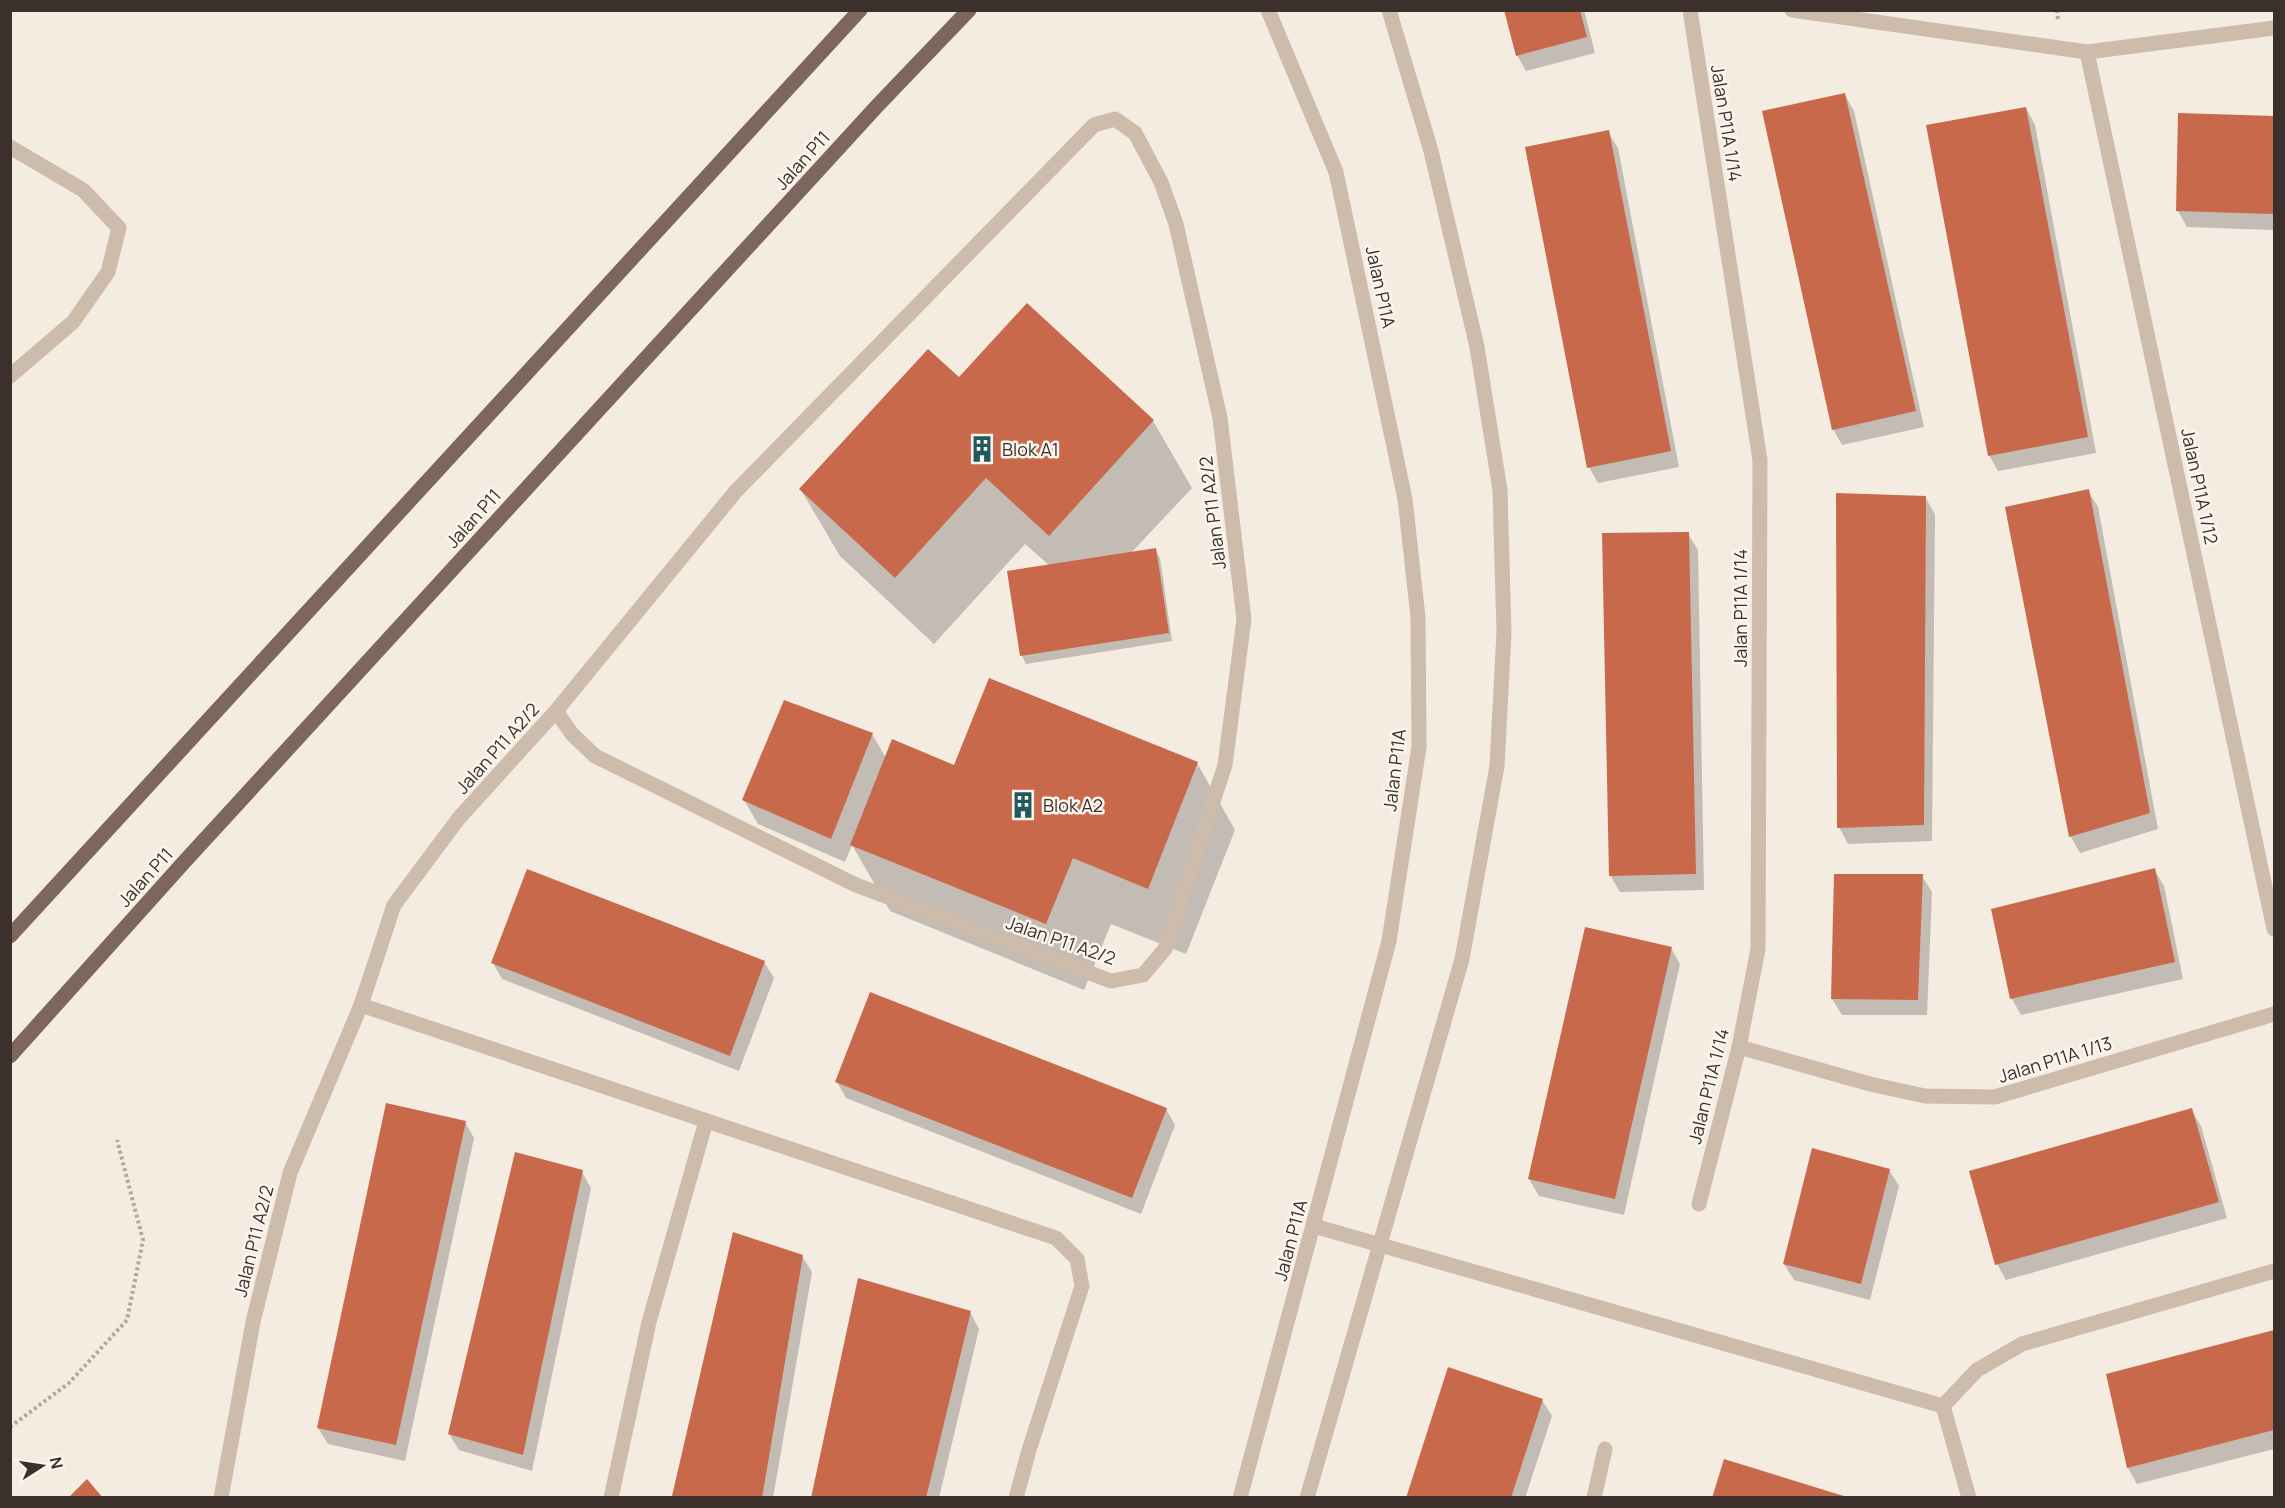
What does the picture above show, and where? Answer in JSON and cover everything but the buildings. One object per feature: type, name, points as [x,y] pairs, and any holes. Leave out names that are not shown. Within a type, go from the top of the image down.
[{"type":"main road","points":[[10,936],[860,10]]},
{"type":"main road","name":"Jalan P11","points":[[10,1056],[185,861],[838,149],[969,11]]},
{"type":"street","name":"Jalan P11A","points":[[1240,1497],[1389,940],[1419,747],[1418,617],[1405,499],[1336,172],[1268,10]]},
{"type":"street","points":[[1306,1497],[1462,959],[1497,766],[1504,632],[1500,490],[1477,347],[1431,151],[1389,10]]},
{"type":"street","name":"Jalan P11A 1/14","points":[[1690,10],[1760,460],[1758,948],[1739,1047],[1700,1204]]},
{"type":"street","points":[[1792,10],[2087,52],[2274,27]]},
{"type":"street","name":"Jalan P11A 1/12","points":[[2087,52],[2274,929]]},
{"type":"street","name":"Jalan P11 A2/2","points":[[221,1497],[253,1322],[290,1173],[361,1005],[394,905],[459,818],[556,711],[736,491],[1094,125],[1114,119],[1135,133],[1161,182],[1176,224],[1220,418],[1244,619],[1225,765],[1165,949],[1143,975],[1111,981],[856,885],[595,756],[572,734],[556,711]]},
{"type":"street","points":[[10,147],[83,190],[118,228],[108,272],[73,322],[10,376]]},
{"type":"street","points":[[361,1005],[1056,1238],[1077,1259],[1082,1286],[1016,1497]]},
{"type":"street","name":"Jalan P11A 1/13","points":[[1739,1047],[1870,1084],[1925,1096],[1995,1097],[2274,1014]]},
{"type":"street","points":[[611,1497],[649,1322],[706,1121]]},
{"type":"street","points":[[1314,1226],[1943,1406]]},
{"type":"street","points":[[1943,1406],[1977,1370],[2022,1344],[2274,1271]]},
{"type":"street","points":[[1943,1406],[1969,1497]]},
{"type":"street","points":[[1594,1497],[1605,1449]]},
{"type":"path","points":[[10,1427],[69,1383],[127,1320],[143,1240],[117,1140]]},
{"type":"place","name":"Blok A1","points":[[982,449]]},
{"type":"place","name":"Blok A2","points":[[1023,805]]}]
